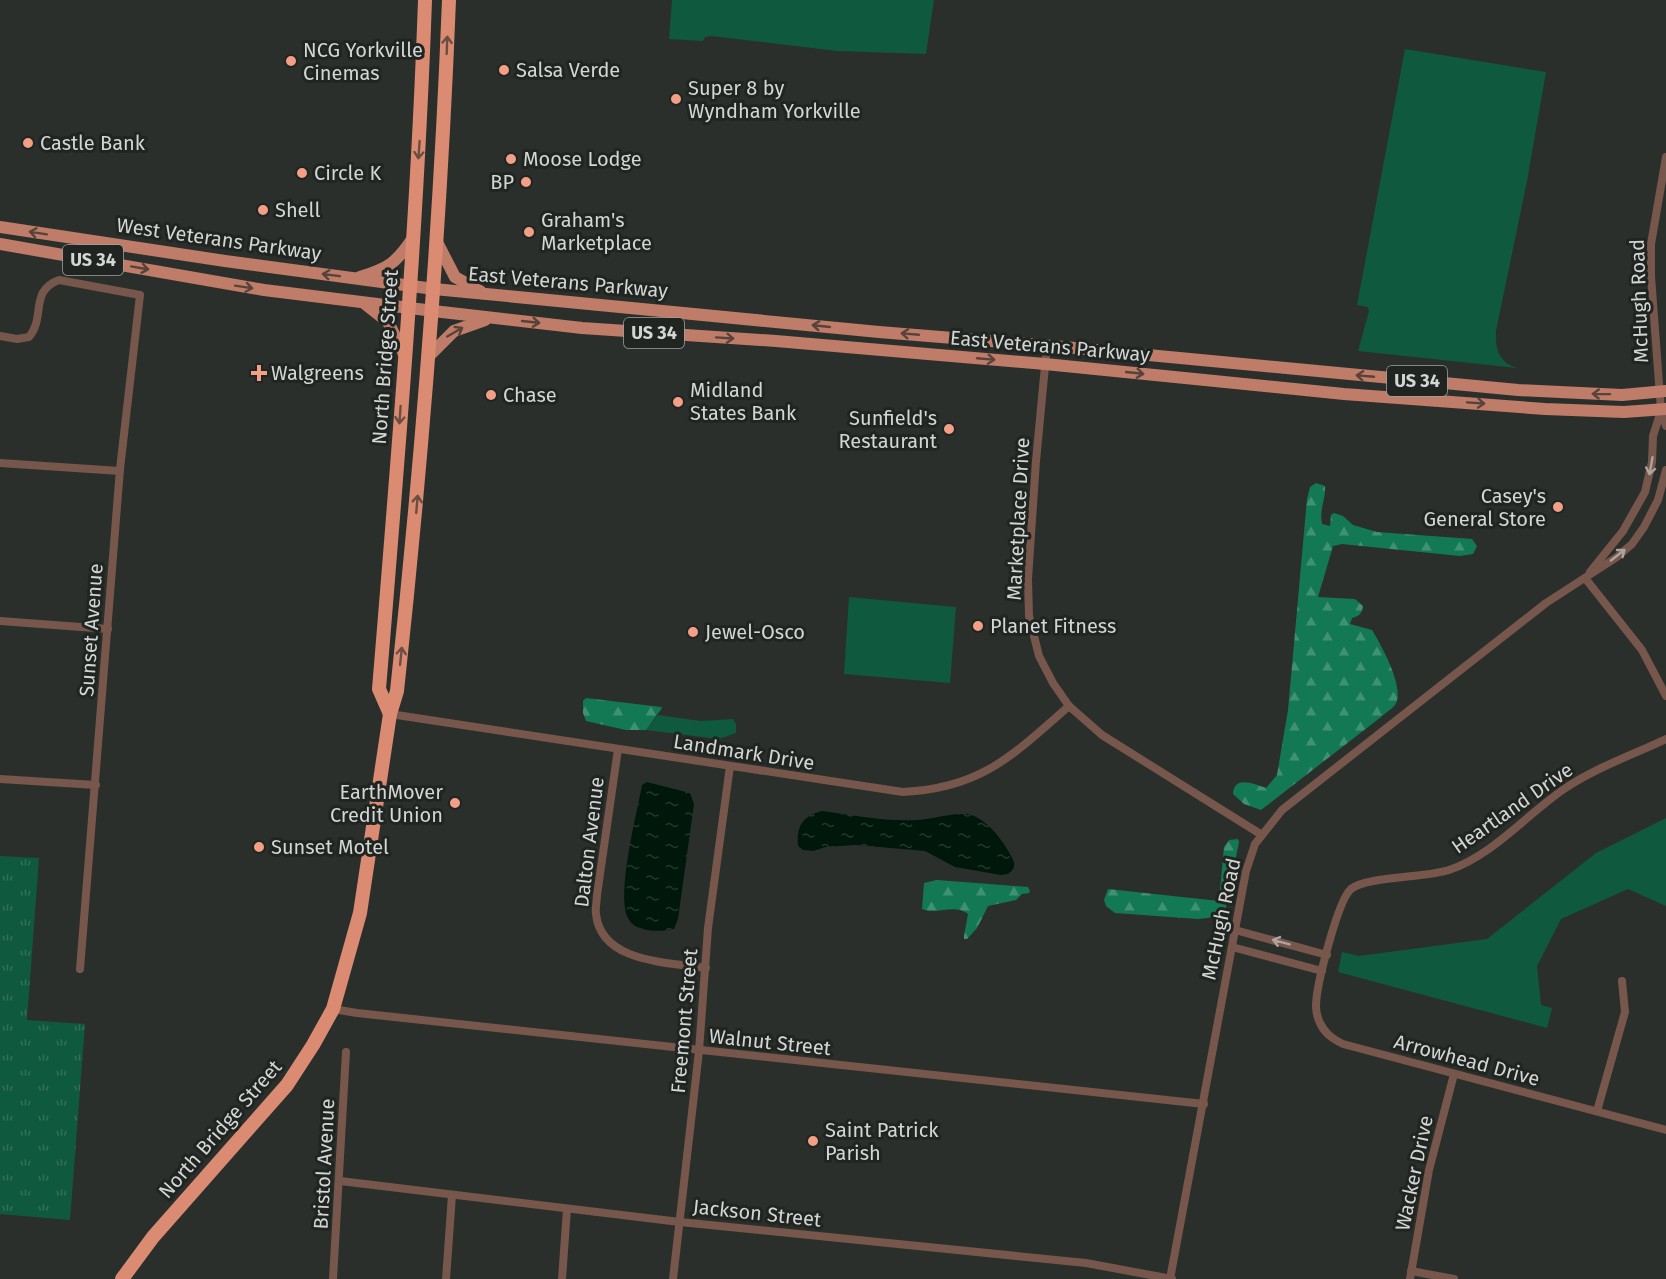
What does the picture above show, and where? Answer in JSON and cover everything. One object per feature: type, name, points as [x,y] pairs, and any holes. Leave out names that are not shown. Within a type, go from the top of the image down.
[{"type":"highway","name":"North Bridge Street","points":[[390,714],[379,689],[410,285],[425,0]]},
{"type":"highway","name":"North Bridge Street","points":[[122,1279],[153,1238],[287,1085],[333,1009],[351,951],[360,913],[390,714],[397,691],[414,540],[434,289],[449,0]]},
{"type":"main road","name":"West Veterans Parkway","points":[[0,227],[225,261],[434,289]]},
{"type":"main road","points":[[356,278],[391,265],[413,238]]},
{"type":"main road","points":[[437,242],[455,278],[490,295]]},
{"type":"main road","name":"West Veterans Parkway","points":[[0,244],[222,283],[431,311]]},
{"type":"main road","name":"East Veterans Parkway","points":[[434,289],[1518,390],[1569,394],[1663,391]]},
{"type":"main road","points":[[363,302],[388,322],[405,356]]},
{"type":"main road","name":"East Veterans Parkway","points":[[431,311],[582,328],[776,341],[1046,364],[1344,394],[1555,410],[1624,412],[1664,410]]},
{"type":"main road","points":[[428,357],[454,330],[491,318]]},
{"type":"street","name":"McHugh Road","points":[[1666,157],[1651,244],[1651,276],[1666,426]]},
{"type":"street","name":"Sunset Avenue","points":[[0,336],[17,339],[29,337],[36,329],[41,292],[48,284],[59,280],[140,295],[120,471],[80,969]]},
{"type":"street","name":"Marketplace Drive","points":[[1047,345],[1030,534],[1028,604],[1039,656],[1053,683],[1069,706],[1102,735],[1262,835]]},
{"type":"street","name":"McHugh Road","points":[[1585,578],[1623,531],[1645,492],[1652,462],[1653,436],[1664,410]]},
{"type":"street","points":[[0,463],[120,471]]},
{"type":"street","name":"McHugh Road","points":[[1171,1279],[1246,871],[1256,844],[1282,810],[1546,603],[1617,557],[1644,527],[1658,500],[1666,470]]},
{"type":"street","points":[[1585,578],[1642,650],[1666,696]]},
{"type":"street","points":[[0,621],[108,628]]},
{"type":"street","name":"Landmark Drive","points":[[390,714],[903,792],[939,789],[990,770],[1013,754],[1069,706]]},
{"type":"street","name":"Heartland Drive","points":[[1322,971],[1343,899],[1350,890],[1357,886],[1431,874],[1464,864],[1481,854],[1563,790],[1584,777],[1666,739]]},
{"type":"street","name":"Dalton Avenue","points":[[618,749],[597,895],[596,914],[602,934],[617,948],[636,957],[706,968]]},
{"type":"street","name":"Freemont Street","points":[[673,1279],[699,1051],[709,919],[730,766]]},
{"type":"street","points":[[0,779],[96,785]]},
{"type":"street","points":[[1235,930],[1327,955]]},
{"type":"street","points":[[1232,946],[1322,971]]},
{"type":"street","name":"Arrowhead Drive","points":[[1322,971],[1316,1006],[1319,1022],[1327,1035],[1343,1044],[1666,1130]]},
{"type":"street","points":[[1598,1111],[1625,1012],[1622,981]]},
{"type":"street","name":"Walnut Street","points":[[333,1009],[699,1051],[1204,1104]]},
{"type":"street","name":"Bristol Avenue","points":[[333,1279],[346,1052]]},
{"type":"street","name":"Wacker Drive","points":[[1410,1275],[1429,1170],[1454,1074]]},
{"type":"street","name":"Jackson Street","points":[[340,1181],[680,1222],[1086,1263],[1171,1279]]},
{"type":"street","points":[[446,1279],[452,1195]]},
{"type":"street","points":[[562,1279],[567,1209]]},
{"type":"street","points":[[1410,1275],[1455,1279]]},
{"type":"green space","points":[[672,0],[934,0],[926,54],[837,51],[711,36],[701,41],[669,39]]},
{"type":"green space","points":[[1405,49],[1546,72],[1527,181],[1496,331],[1499,354],[1502,359],[1517,368],[1358,351],[1369,311],[1368,307],[1357,305]]},
{"type":"green space","points":[[1316,483],[1325,486],[1321,513],[1322,524],[1330,526],[1331,515],[1334,513],[1343,516],[1353,525],[1377,532],[1472,539],[1477,546],[1473,554],[1460,556],[1342,544],[1333,546],[1318,597],[1355,599],[1363,606],[1361,613],[1352,618],[1350,624],[1372,630],[1391,667],[1398,698],[1390,710],[1261,810],[1244,804],[1233,794],[1234,788],[1237,784],[1245,782],[1266,788],[1277,775],[1288,710],[1307,499],[1310,487]]},
{"type":"green space","points":[[849,597],[956,607],[950,683],[844,674]]},
{"type":"green space","points":[[586,698],[662,708],[646,730],[626,730],[586,721],[583,701]]},
{"type":"green space","points":[[658,715],[701,721],[733,719],[736,724],[736,733],[719,739],[646,730]]},
{"type":"green space","points":[[1666,818],[1666,906],[1628,889],[1561,919],[1537,966],[1541,1005],[1552,1008],[1547,1028],[1338,972],[1342,952],[1359,956],[1487,939],[1596,853]]},
{"type":"green space","points":[[1238,839],[1224,916],[1198,919],[1115,913],[1106,906],[1104,900],[1108,889],[1219,901],[1224,847],[1229,840]]},
{"type":"green space","points":[[0,856],[39,858],[27,1020],[85,1024],[70,1220],[0,1214]]},
{"type":"green space","points":[[937,880],[1028,887],[1030,891],[1022,894],[1016,900],[988,906],[977,928],[967,939],[964,939],[968,914],[957,909],[934,911],[922,909],[924,883]]},
{"type":"water","points":[[647,782],[690,793],[694,804],[678,919],[674,929],[669,930],[656,931],[636,926],[628,918],[625,907],[624,891],[629,853],[642,785]]},
{"type":"water","points":[[822,811],[894,820],[957,814],[975,816],[987,824],[998,836],[1012,857],[1014,867],[1008,874],[1001,875],[955,867],[925,851],[856,845],[826,847],[813,851],[803,850],[798,846],[800,827],[810,816]]},
{"type":"place","name":"NCG Yorkville Cinemas","points":[[291,61]]},
{"type":"place","name":"Salsa Verde","points":[[504,70]]},
{"type":"place","name":"Super 8 by Wyndham Yorkville","points":[[676,99]]},
{"type":"place","name":"Castle Bank","points":[[28,143]]},
{"type":"place","name":"Moose Lodge","points":[[511,159]]},
{"type":"place","name":"Circle K","points":[[302,173]]},
{"type":"place","name":"BP","points":[[526,182]]},
{"type":"place","name":"Shell","points":[[263,210]]},
{"type":"place","name":"Graham's Marketplace","points":[[529,232]]},
{"type":"place","name":"Walgreens","points":[[259,373]]},
{"type":"place","name":"Chase","points":[[491,395]]},
{"type":"place","name":"Midland States Bank","points":[[678,402]]},
{"type":"place","name":"Sunfield's Restaurant","points":[[949,429]]},
{"type":"place","name":"Casey's General Store","points":[[1558,507]]},
{"type":"place","name":"Planet Fitness","points":[[978,626]]},
{"type":"place","name":"Jewel-Osco","points":[[693,632]]},
{"type":"place","name":"EarthMover Credit Union","points":[[455,803]]},
{"type":"place","name":"Sunset Motel","points":[[259,847]]},
{"type":"place","name":"Saint Patrick Parish","points":[[813,1141]]}]
